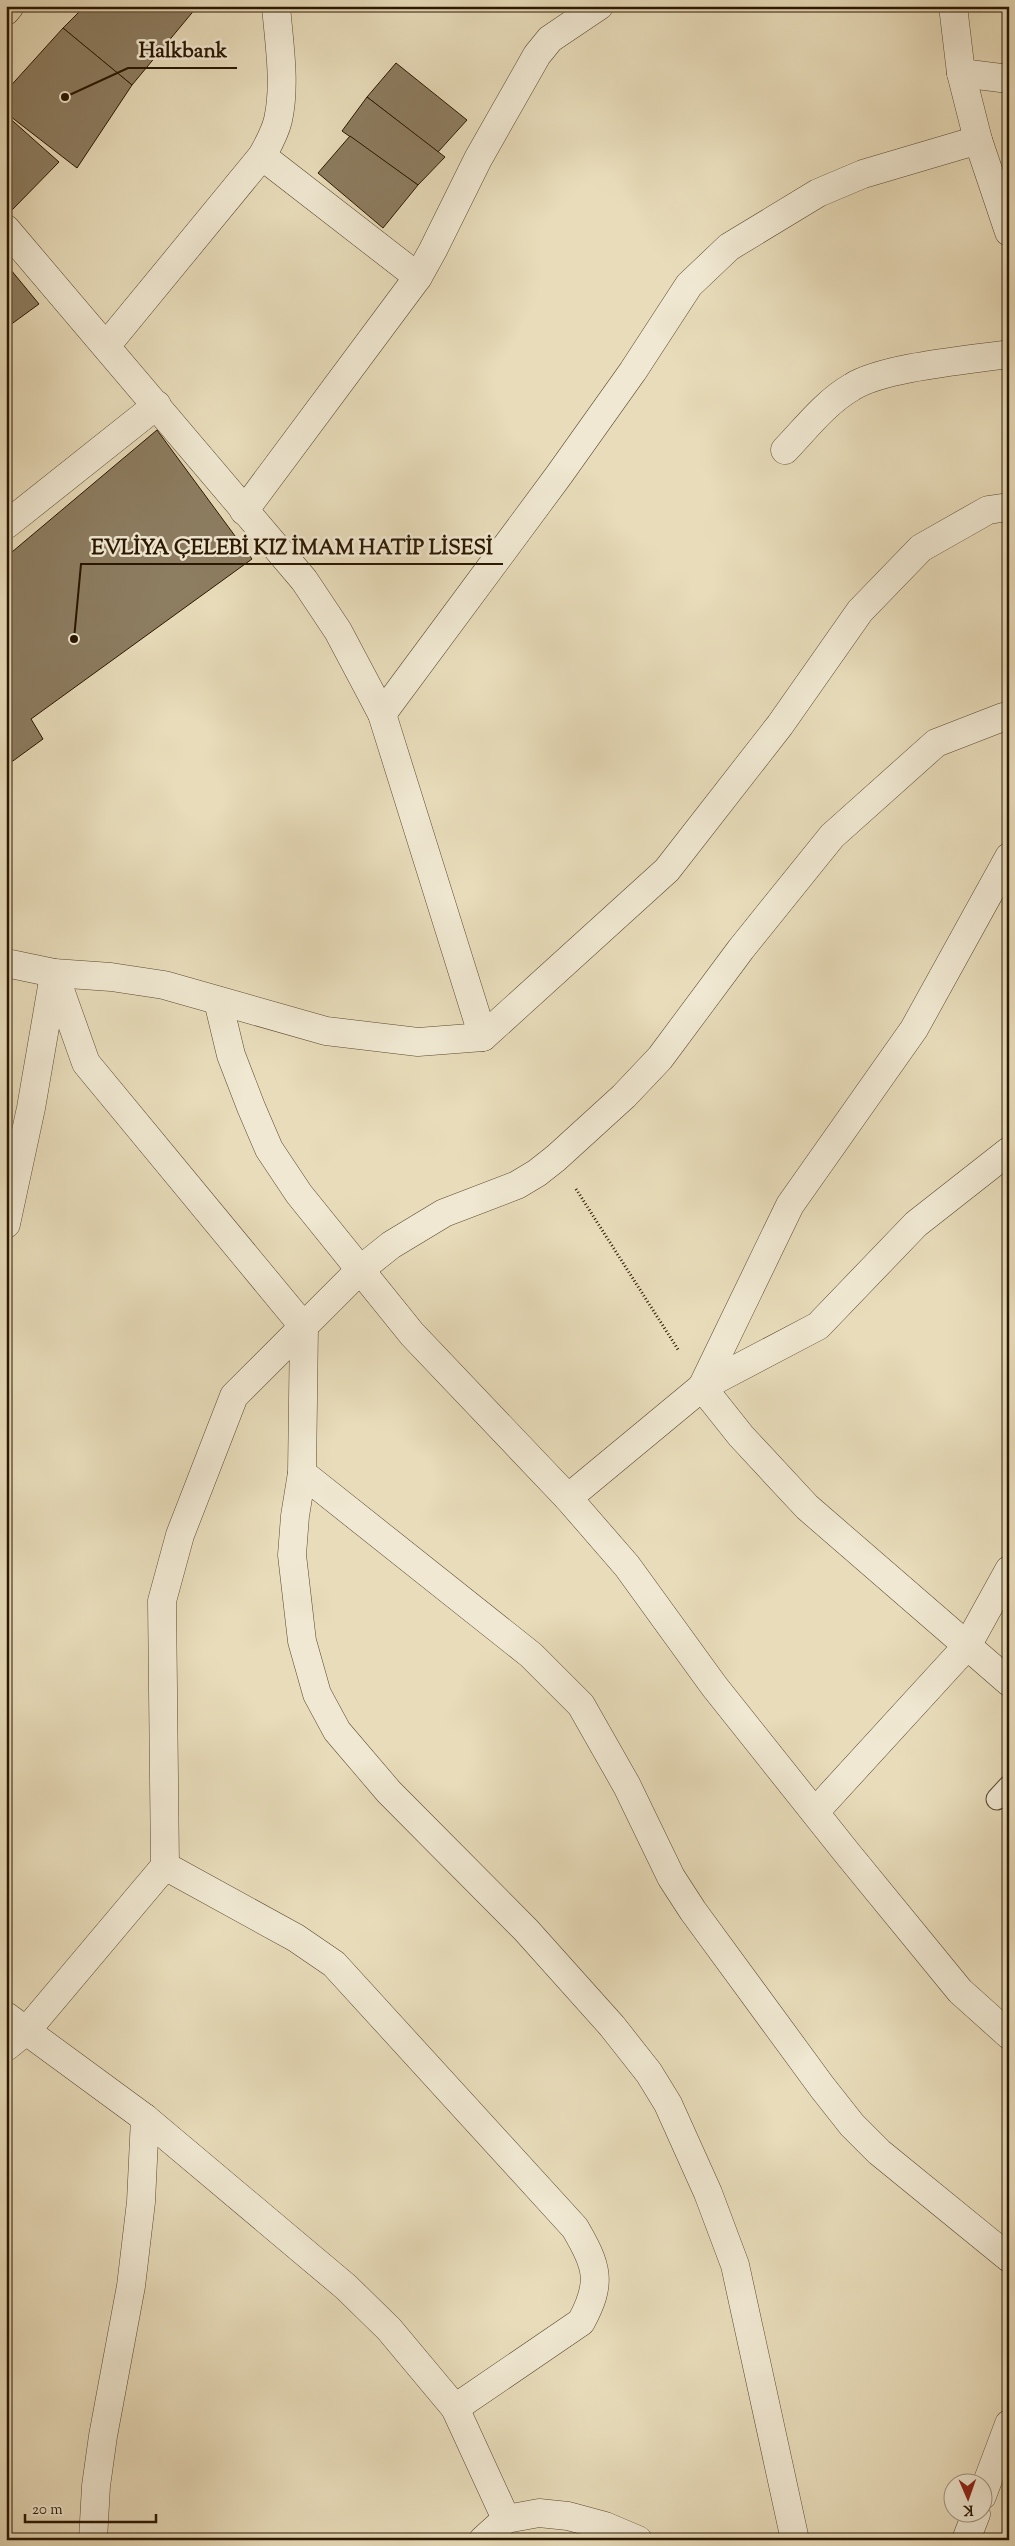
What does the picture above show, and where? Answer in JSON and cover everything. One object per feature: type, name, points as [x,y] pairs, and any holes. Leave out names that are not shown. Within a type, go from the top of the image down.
[{"type":"main road","points":[[6,11],[10,6]]},
{"type":"street","points":[[106,346],[262,156],[278,121],[280,57],[276,6]]},
{"type":"street","points":[[244,511],[418,277],[434,250],[478,159],[538,55],[550,39],[599,6]]},
{"type":"street","points":[[953,6],[961,73],[978,140],[1009,232]]},
{"type":"street","points":[[961,73],[1009,79]]},
{"type":"street","points":[[382,714],[559,475],[633,371],[689,285],[729,247],[818,193],[863,174],[978,140]]},
{"type":"street","points":[[262,156],[418,277]]},
{"type":"street","points":[[6,229],[304,580],[321,604],[382,714],[483,1037]]},
{"type":"street","points":[[785,450],[837,397],[854,385],[878,376],[928,366],[1009,354]]},
{"type":"street","points":[[6,525],[157,405]]},
{"type":"street","points":[[6,962],[54,974],[110,977],[164,985],[326,1031],[418,1042],[483,1037],[667,870],[780,725],[860,611],[921,548],[988,510],[1009,507]]},
{"type":"street","points":[[506,2519],[455,2408],[389,2329],[346,2287],[145,2118],[13,2031],[165,1866],[162,1601],[180,1535],[234,1396],[360,1270],[391,1245],[444,1213],[516,1185],[537,1173],[556,1158],[624,1096],[660,1058],[742,949],[832,836],[936,743],[1002,717],[1009,719]]},
{"type":"street","points":[[702,1387],[790,1205],[914,1029],[1009,857]]},
{"type":"street","points":[[6,1224],[32,1108],[54,974]]},
{"type":"street","points":[[54,974],[86,1063],[304,1327],[302,1473],[295,1516],[292,1554],[302,1641],[317,1694],[337,1731],[389,1792],[526,1930],[612,2026],[650,2073],[668,2104],[708,2193],[735,2265],[795,2540]]},
{"type":"street","points":[[218,1000],[231,1055],[269,1149],[299,1194],[412,1334],[568,1498],[627,1566],[714,1686],[960,1991],[1009,2035]]},
{"type":"street","points":[[568,1498],[702,1387],[818,1326],[916,1224],[1009,1151]]},
{"type":"street","points":[[702,1387],[741,1436],[808,1507],[1009,1682]]},
{"type":"street","points":[[302,1473],[531,1656],[581,1705],[627,1786],[671,1877],[693,1911],[822,2087],[852,2125],[879,2152],[1009,2258]]},
{"type":"street","points":[[815,1812],[967,1646],[1009,1570]]},
{"type":"street","points":[[165,1866],[296,1938],[334,1964],[575,2228],[592,2256],[597,2280],[592,2302],[581,2322],[455,2408]]},
{"type":"street","points":[[93,2540],[96,2486],[103,2436],[131,2286],[141,2202],[145,2118]]},
{"type":"street","points":[[990,2474],[1009,2424]]},
{"type":"street","points":[[483,2540],[506,2519],[539,2513],[568,2516],[605,2526],[638,2540]]},
{"type":"street","points":[[966,2540],[972,2524]]},
{"type":"path","points":[[556,1158],[702,1387]]},
{"type":"building","points":[[85,6],[195,6],[196,8],[132,85],[63,28]]},
{"type":"building","points":[[63,28],[132,85],[77,168],[6,113],[6,91]]},
{"type":"building","points":[[396,63],[467,120],[438,152],[367,97]]},
{"type":"building","points":[[367,97],[445,157],[418,185],[342,131]]},
{"type":"building","points":[[6,115],[59,162],[11,211],[6,205]]},
{"type":"building","points":[[350,136],[418,185],[383,228],[318,173]]},
{"type":"building","points":[[6,264],[39,304],[6,328]]},
{"type":"building","points":[[157,430],[252,559],[31,719],[43,739],[6,766],[6,557]]},
{"type":"place","name":"Halkbank","points":[[65,97]]},
{"type":"place","name":"EVLİYA ÇELEBİ KIZ İMAM HATİP LİSESİ","points":[[74,639]]}]
